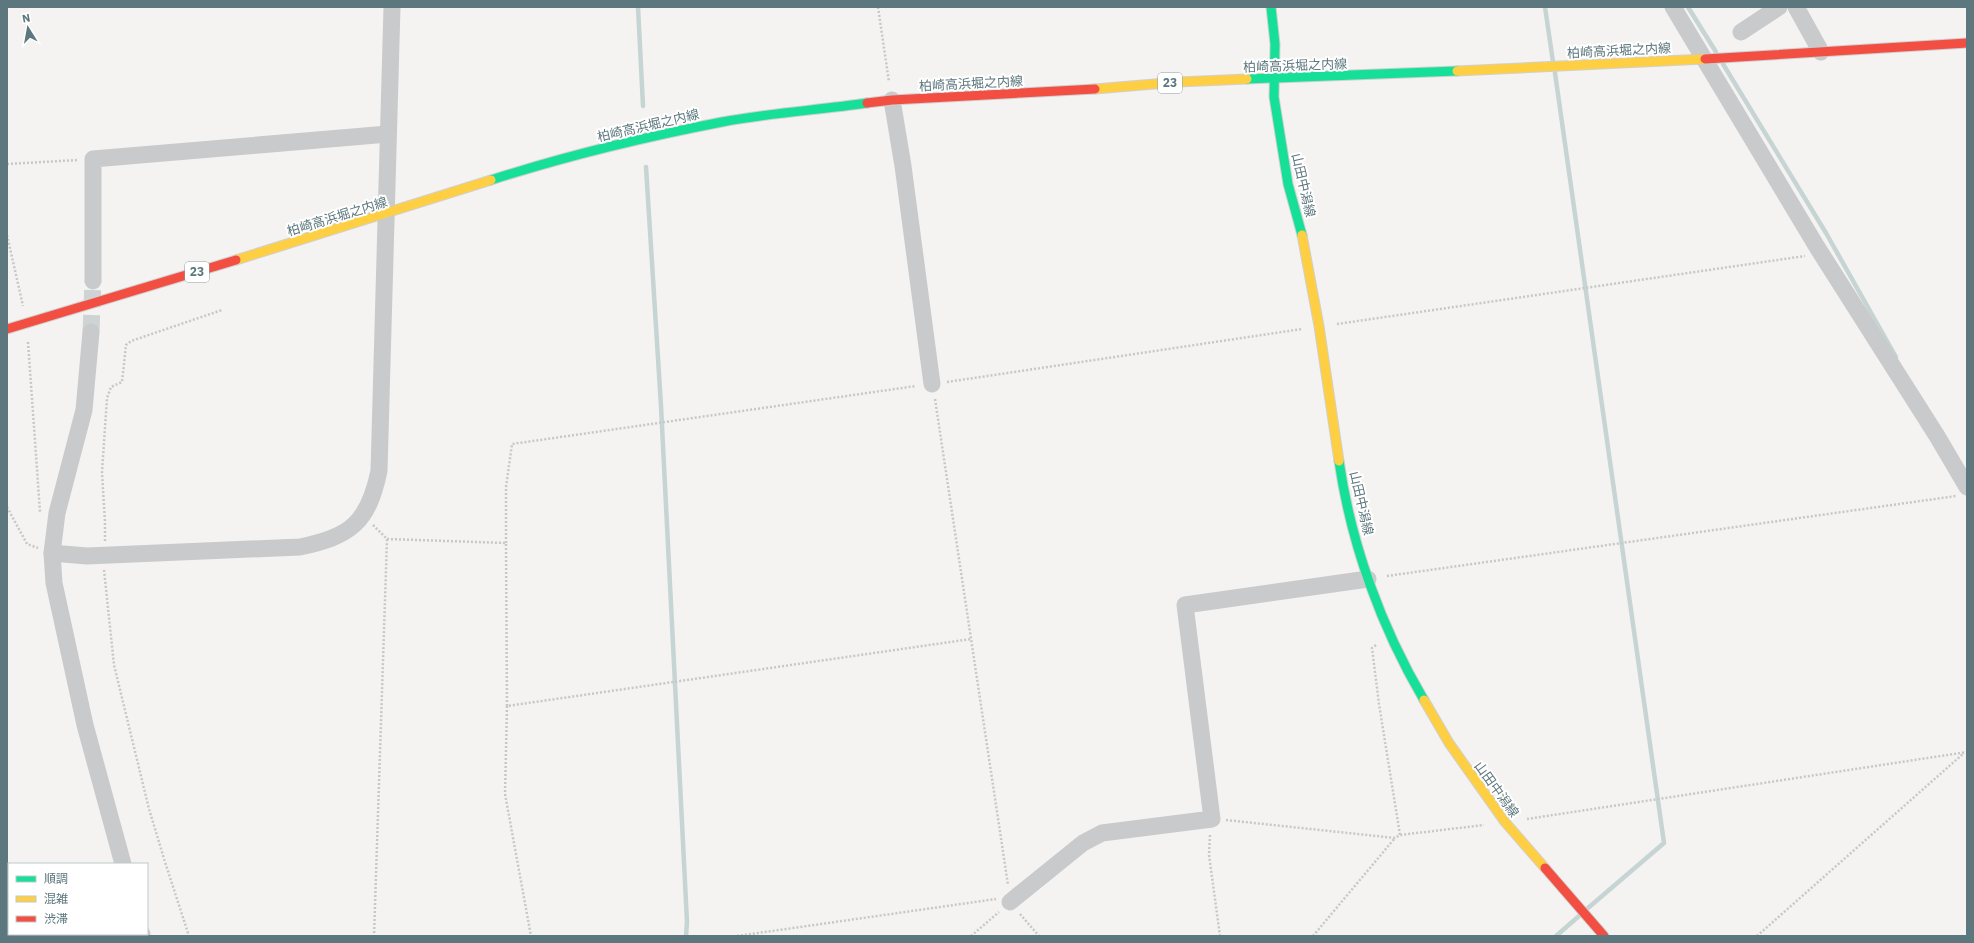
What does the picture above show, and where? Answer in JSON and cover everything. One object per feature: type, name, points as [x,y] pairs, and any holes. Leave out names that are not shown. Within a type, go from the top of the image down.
[{"type":"main road","name":"山田中潟線","points":[[1271,7],[1275,44],[1274,97],[1288,184],[1302,233],[1319,326],[1342,481],[1351,520],[1368,578],[1393,640],[1414,683],[1449,743],[1505,822],[1604,936]]},
{"type":"main road","name":"柏崎高浜堀之内線","points":[[7,329],[387,214],[523,170],[579,154],[678,130],[722,122],[892,100],[1133,87],[1178,82],[1706,59],[1967,42]]},
{"type":"street","points":[[52,553],[87,556],[300,547],[325,542],[345,533],[358,522],[364,514],[374,494],[379,471],[392,7]]},
{"type":"street","points":[[1673,7],[1706,59],[1817,247],[1937,436],[1963,492]]},
{"type":"street","points":[[1741,32],[1778,7]]},
{"type":"street","points":[[1796,7],[1821,52]]},
{"type":"street","points":[[892,100],[903,166],[932,384]]},
{"type":"street","points":[[93,281],[93,159],[388,134]]},
{"type":"street","points":[[91,332],[84,410],[57,513],[52,553],[54,583],[85,725],[123,863]]},
{"type":"street","points":[[1010,902],[1083,844],[1102,833],[1212,819],[1202,730],[1184,605],[1368,578]]},
{"type":"path","points":[[878,7],[892,100]]},
{"type":"path","points":[[7,164],[93,159]]},
{"type":"path","points":[[7,235],[25,310]]},
{"type":"path","points":[[531,936],[505,794],[507,706],[506,487],[512,444],[1806,256],[1817,247]]},
{"type":"path","points":[[189,936],[164,862],[149,809],[114,665],[104,555],[106,523],[102,472],[108,398],[111,386],[122,382],[126,345],[131,341],[222,310]]},
{"type":"path","points":[[28,339],[39,509],[41,516]]},
{"type":"path","points":[[932,384],[1010,902],[1040,936]]},
{"type":"path","points":[[1368,578],[1963,492]]},
{"type":"path","points":[[7,507],[27,544],[52,553]]},
{"type":"path","points":[[364,514],[387,539],[374,936]]},
{"type":"path","points":[[387,539],[506,542]]},
{"type":"path","points":[[507,706],[971,638]]},
{"type":"path","points":[[1393,640],[1376,645],[1372,648],[1379,704],[1400,835]]},
{"type":"path","points":[[1313,936],[1395,838],[1400,835],[1505,822],[1966,752]]},
{"type":"path","points":[[1757,936],[1966,752]]},
{"type":"path","points":[[1220,936],[1209,855],[1209,840],[1212,819],[1395,838]]},
{"type":"path","points":[[736,936],[998,899],[1010,902]]},
{"type":"path","points":[[971,936],[1010,902]]},
{"type":"waterway","points":[[638,7],[643,106]]},
{"type":"waterway","points":[[1545,7],[1553,62]]},
{"type":"waterway","points":[[1688,7],[1716,52]]},
{"type":"waterway","points":[[1723,64],[1826,233],[1896,357]]},
{"type":"waterway","points":[[1555,73],[1664,843],[1588,908]]},
{"type":"waterway","points":[[646,167],[661,406],[687,922],[686,936]]},
{"type":"waterway","points":[[1556,936],[1579,916]]},
{"type":"tunnel","points":[[91,332],[93,281]]},
{"type":"traffic: fast","points":[[1271,7],[1275,44],[1274,97],[1288,184],[1302,235]]},
{"type":"traffic: fast","points":[[1247,79],[1457,71]]},
{"type":"traffic: fast","points":[[491,180],[576,155],[722,122],[758,116],[867,103]]},
{"type":"traffic: fast","points":[[1339,461],[1351,523],[1370,584],[1394,644],[1424,700]]},
{"type":"traffic: slow","points":[[1457,71],[1705,59]]},
{"type":"traffic: slow","points":[[1095,89],[1178,82],[1247,79]]},
{"type":"traffic: slow","points":[[236,260],[491,180]]},
{"type":"traffic: slow","points":[[1302,235],[1319,326],[1339,461]]},
{"type":"traffic: slow","points":[[1424,700],[1449,743],[1505,822],[1545,868]]},
{"type":"traffic: jam","points":[[1705,59],[1967,43]]},
{"type":"traffic: jam","points":[[867,103],[892,100],[1095,89]]},
{"type":"traffic: jam","points":[[7,329],[236,260]]},
{"type":"traffic: jam","points":[[1545,868],[1604,936]]}]
